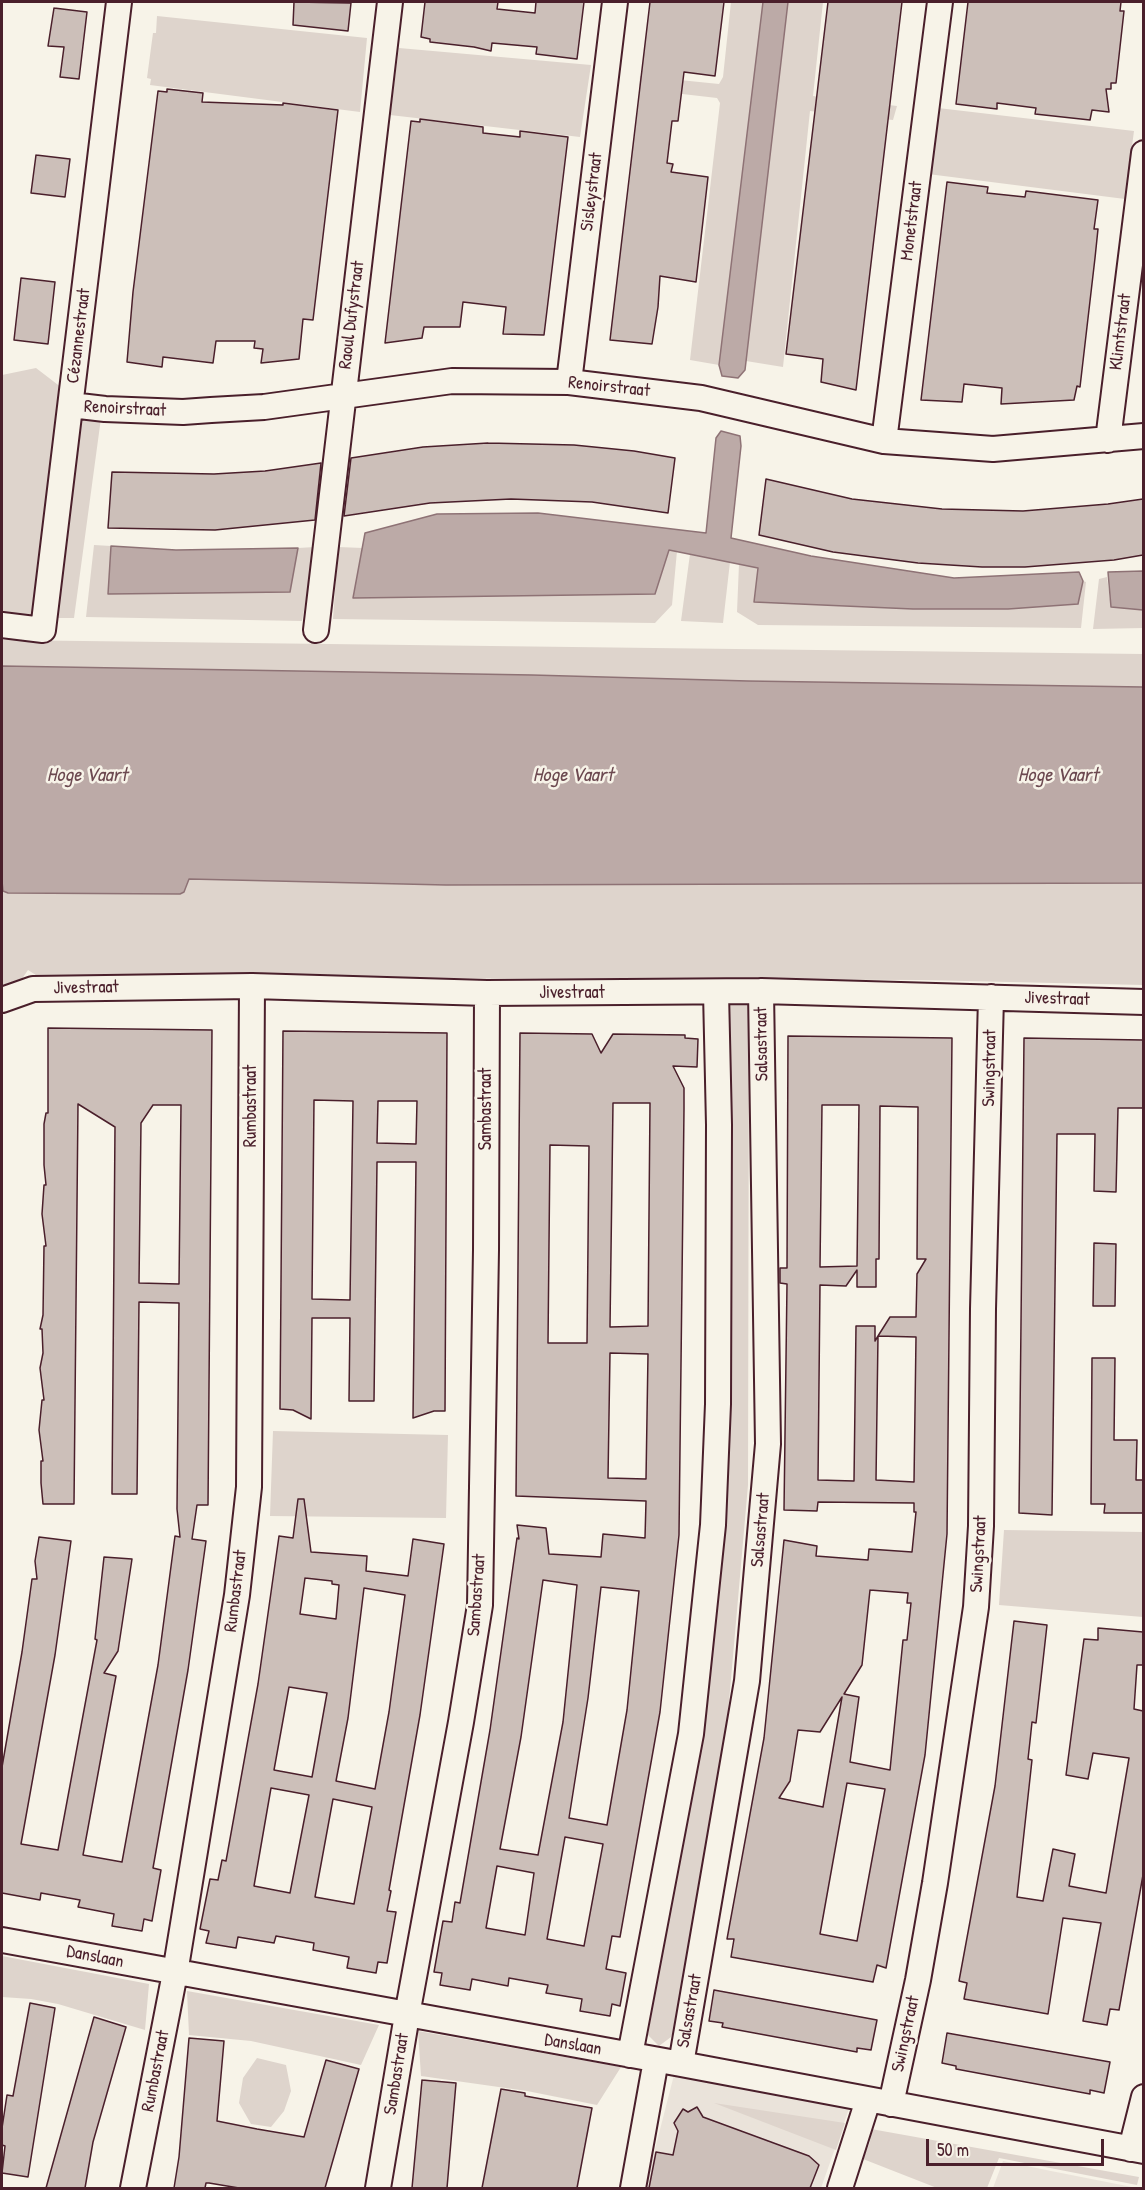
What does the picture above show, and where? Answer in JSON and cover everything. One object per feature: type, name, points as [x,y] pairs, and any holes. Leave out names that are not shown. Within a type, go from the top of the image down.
[{"type":"street","name":"Cézannestraat","points":[[2,626],[43,630],[119,2]]},
{"type":"street","name":"Raoul Dufystraat","points":[[316,630],[390,2]]},
{"type":"street","name":"Sisleystraat","points":[[569,382],[615,2]]},
{"type":"street","name":"Monetstraat","points":[[884,441],[940,2]]},
{"type":"street","name":"Klimtstraat","points":[[1108,440],[1143,153]]},
{"type":"street","name":"Renoirstraat","points":[[71,405],[183,412],[264,407],[452,381],[569,382],[701,398],[884,441],[993,448],[1143,436]]},
{"type":"street","name":"Jivestraat","points":[[2,1000],[33,989],[252,986],[487,993],[761,990],[1143,1002]]},
{"type":"street","name":"Rumbastraat","points":[[133,2188],[175,1973],[237,1595],[249,1487],[252,986]]},
{"type":"street","name":"Salsastraat","points":[[681,2064],[747,1681],[768,1444],[761,990]]},
{"type":"street","points":[[630,2055],[691,1734],[713,1525],[718,1404],[719,1125],[716,992]]},
{"type":"street","name":"Sambastraat","points":[[378,2188],[480,1605],[486,1250],[487,993]]},
{"type":"street","name":"Swingstraat","points":[[880,2102],[918,1980],[976,1607],[981,1526],[992,997]]},
{"type":"street","name":"Danslaan","points":[[2,1940],[1137,2150]]},
{"type":"street","name":"Salsastraat","points":[[633,2188],[656,2060]]},
{"type":"street","points":[[1137,2150],[1143,2097]]},
{"type":"street","points":[[840,2188],[880,2102]]},
{"type":"shaded area","points":[[731,2],[763,2],[719,365],[690,360],[720,103],[717,98],[639,89],[640,76],[719,84],[723,77]]},
{"type":"shaded area","points":[[788,2],[823,2],[813,96],[897,106],[893,120],[810,111],[783,367],[746,361]]},
{"type":"shaded area","points":[[157,16],[367,38],[360,112],[150,85],[151,79],[147,78]]},
{"type":"shaded area","points":[[399,48],[591,65],[580,137],[390,115]]},
{"type":"shaded area","points":[[938,108],[1134,131],[1125,199],[928,174]]},
{"type":"shaded area","points":[[36,368],[66,391],[38,619],[2,615],[2,375]]},
{"type":"shaded area","points":[[78,418],[101,418],[74,618],[50,618]]},
{"type":"shaded area","points":[[94,545],[111,546],[108,594],[290,592],[298,548],[315,547],[302,621],[86,617]]},
{"type":"shaded area","points":[[338,547],[363,548],[354,598],[655,594],[669,549],[677,551],[672,605],[655,623],[333,619]]},
{"type":"shaded area","points":[[690,554],[730,562],[723,623],[681,621]]},
{"type":"shaded area","points":[[739,564],[759,568],[755,602],[913,609],[1078,604],[1083,581],[1086,582],[1081,628],[758,625],[737,612]]},
{"type":"shaded area","points":[[1107,577],[1111,607],[1143,610],[1143,628],[1093,629],[1099,579]]},
{"type":"shaded area","points":[[2,640],[1143,654],[1144,687],[2,666]]},
{"type":"shaded area","points":[[189,879],[446,885],[1143,883],[1143,985],[921,980],[39,977],[28,970],[17,986],[2,988],[2,881],[3,891],[186,888]]},
{"type":"shaded area","points":[[724,1003],[749,1003],[748,1485],[728,1713],[674,2030],[671,2037],[659,2046],[648,2035],[703,1710]]},
{"type":"shaded area","points":[[273,1431],[448,1435],[446,1518],[270,1516]]},
{"type":"shaded area","points":[[1004,1530],[1143,1532],[1143,1617],[999,1605]]},
{"type":"shaded area","points":[[2,1956],[149,1984],[145,2030],[58,2004],[2,1997]]},
{"type":"shaded area","points":[[187,1991],[379,2025],[361,2065],[251,2041],[189,2035]]},
{"type":"shaded area","points":[[418,2031],[621,2067],[597,2105],[527,2091],[421,2076]]},
{"type":"shaded area","points":[[257,2058],[286,2065],[291,2091],[284,2111],[271,2127],[251,2124],[239,2103],[243,2078]]},
{"type":"shaded area","points":[[674,2075],[850,2106],[821,2188],[645,2188]]},
{"type":"shaded area","points":[[714,2103],[845,2123],[836,2150]]},
{"type":"shaded area","points":[[871,2129],[1139,2177],[1137,2185],[999,2158],[987,2188],[937,2188],[863,2159],[870,2142]]},
{"type":"shaded area","points":[[1003,2161],[1051,2171],[1137,2188],[993,2188]]},
{"type":"water","points":[[763,2],[788,2],[745,370],[738,378],[722,376],[719,365]]},
{"type":"water","points":[[721,431],[740,436],[741,446],[731,538],[811,556],[954,578],[1079,572],[1083,581],[1078,604],[1008,609],[913,609],[754,602],[758,568],[669,550],[655,594],[353,598],[365,533],[437,514],[538,513],[706,533],[716,438]]},
{"type":"water","points":[[111,546],[176,550],[298,548],[290,592],[108,594]]},
{"type":"water","points":[[1143,571],[1143,610],[1111,607],[1108,572]]},
{"type":"water","name":"Hoge Vaart","points":[[2,666],[1143,687],[1143,883],[446,885],[189,879],[184,892],[180,894],[8,893],[3,891],[2,881]]},
{"type":"building","points":[[294,2],[351,3],[348,31],[293,25]]},
{"type":"building","points":[[425,2],[498,2],[497,9],[535,13],[536,2],[584,2],[577,59],[536,54],[537,47],[492,43],[491,51],[430,42],[430,39],[421,37]]},
{"type":"building","points":[[650,2],[724,2],[715,76],[684,72],[678,121],[672,121],[667,163],[673,164],[671,172],[708,177],[696,282],[660,276],[652,344],[610,340]]},
{"type":"building","points":[[828,2],[902,2],[856,390],[821,382],[823,359],[786,354]]},
{"type":"building","points":[[968,2],[1121,2],[1120,11],[1124,11],[1116,83],[1111,83],[1111,89],[1106,89],[1109,112],[1092,110],[1090,120],[1035,114],[1036,108],[997,103],[997,109],[956,104]]},
{"type":"building","points":[[54,8],[87,12],[79,79],[60,77],[64,47],[48,46]]},
{"type":"building","points":[[167,89],[203,93],[202,102],[283,105],[283,103],[338,110],[313,320],[303,319],[299,359],[261,363],[263,349],[254,348],[255,341],[216,341],[213,363],[163,357],[162,367],[127,362],[133,292],[158,91],[167,92]]},
{"type":"building","points":[[420,119],[483,127],[483,133],[520,137],[520,131],[568,137],[544,335],[503,334],[506,307],[463,302],[460,327],[424,327],[422,338],[385,343],[411,121],[420,122]]},
{"type":"building","points":[[36,155],[70,159],[65,197],[31,193]]},
{"type":"building","points":[[947,182],[988,187],[987,193],[1025,197],[1026,191],[1098,200],[1094,229],[1098,229],[1080,387],[1077,386],[1074,400],[1001,404],[1002,388],[964,384],[962,402],[921,400]]},
{"type":"building","points":[[21,278],[55,282],[48,344],[14,340]]},
{"type":"building","points":[[488,443],[574,445],[675,458],[668,513],[592,502],[511,499],[430,503],[344,516],[351,458],[423,447]]},
{"type":"building","points":[[321,463],[315,520],[215,530],[108,528],[112,472],[214,474],[265,471]]},
{"type":"building","points":[[766,479],[852,499],[942,509],[1023,511],[1143,499],[1143,555],[1114,560],[1025,567],[982,567],[918,563],[833,552],[759,535]]},
{"type":"building","points":[[48,1028],[212,1030],[208,1505],[197,1505],[192,1539],[206,1541],[188,1670],[153,1868],[161,1870],[152,1921],[144,1919],[142,1931],[112,1926],[114,1914],[78,1907],[80,1900],[41,1893],[40,1900],[2,1893],[2,1767],[32,1579],[37,1579],[35,1561],[39,1537],[71,1541],[55,1655],[21,1844],[58,1850],[97,1640],[95,1639],[104,1557],[132,1559],[118,1651],[104,1673],[116,1676],[83,1855],[122,1862],[158,1665],[175,1536],[180,1537],[177,1509],[179,1303],[139,1302],[137,1494],[112,1494],[115,1127],[78,1104],[74,1504],[43,1504],[41,1461],[43,1461],[39,1430],[42,1400],[44,1400],[40,1368],[43,1353],[42,1329],[40,1329],[43,1315],[44,1246],[46,1246],[42,1214],[44,1185],[46,1185],[44,1124],[46,1113],[48,1113]],"holes":[[[153,1105],[181,1105],[179,1284],[139,1283],[141,1123]]]},
{"type":"building","points":[[283,1031],[447,1033],[445,1411],[434,1411],[413,1418],[416,1162],[377,1162],[374,1401],[349,1401],[350,1318],[312,1318],[311,1419],[293,1410],[280,1409]],"holes":[[[314,1100],[353,1101],[350,1300],[312,1299]],[[378,1101],[417,1101],[416,1144],[377,1143]]]},
{"type":"building","points":[[520,1033],[592,1034],[601,1053],[613,1034],[685,1035],[685,1038],[698,1039],[697,1067],[673,1066],[684,1088],[679,1535],[660,1712],[620,1937],[612,1936],[606,1969],[626,1973],[620,2006],[612,2004],[610,2016],[580,2011],[582,1999],[546,1993],[548,1985],[509,1978],[508,1986],[472,1979],[470,1990],[440,1985],[442,1973],[434,1972],[443,1921],[452,1922],[455,1902],[460,1903],[490,1730],[517,1538],[519,1539],[517,1525],[546,1528],[549,1554],[601,1557],[603,1534],[645,1538],[646,1501],[516,1496]],"holes":[[[613,1103],[650,1103],[648,1326],[610,1327]],[[550,1145],[589,1146],[587,1343],[548,1343]],[[610,1353],[648,1354],[646,1479],[608,1478]],[[543,1580],[577,1585],[563,1722],[538,1855],[500,1849],[521,1737]],[[601,1587],[639,1591],[627,1710],[607,1825],[569,1818],[588,1698]],[[565,1837],[603,1844],[584,1946],[547,1939]],[[497,1866],[534,1873],[525,1935],[486,1928]]]},
{"type":"building","points":[[788,1036],[952,1038],[947,1534],[925,1755],[886,1968],[877,1965],[873,1982],[731,1957],[734,1939],[727,1939],[764,1738],[784,1540],[817,1546],[816,1556],[868,1560],[869,1549],[912,1552],[916,1512],[914,1512],[914,1503],[818,1502],[817,1511],[784,1510],[787,1284],[780,1283],[780,1268],[787,1268]],"holes":[[[822,1105],[859,1105],[857,1266],[820,1267]],[[880,1106],[918,1107],[917,1259],[926,1259],[917,1274],[916,1317],[890,1317],[875,1341],[875,1326],[856,1326],[854,1481],[818,1480],[820,1285],[846,1286],[857,1270],[857,1287],[876,1287],[876,1259],[879,1259]],[[878,1336],[916,1337],[914,1482],[876,1480]],[[870,1590],[908,1593],[907,1603],[911,1603],[907,1640],[903,1640],[890,1770],[850,1762],[859,1697],[844,1694],[862,1665]],[[842,1697],[823,1807],[779,1798],[790,1781],[798,1730],[820,1732]],[[847,1783],[885,1789],[857,1941],[820,1934]]]},
{"type":"building","points":[[1024,1038],[1143,1040],[1143,1108],[1118,1108],[1116,1192],[1094,1191],[1095,1134],[1057,1134],[1052,1515],[1019,1513]]},
{"type":"building","points":[[1094,1243],[1116,1244],[1115,1306],[1093,1306]]},
{"type":"building","points":[[1092,1358],[1115,1358],[1114,1440],[1137,1440],[1136,1480],[1143,1480],[1143,1513],[1104,1513],[1105,1504],[1091,1504]]},
{"type":"building","points":[[298,1499],[304,1499],[311,1552],[367,1556],[366,1571],[408,1576],[413,1539],[444,1544],[420,1715],[389,1890],[391,1891],[387,1911],[396,1912],[387,1963],[378,1962],[376,1973],[347,1968],[349,1957],[313,1950],[314,1943],[276,1936],[274,1943],[238,1937],[236,1948],[206,1943],[209,1931],[200,1929],[210,1879],[218,1880],[222,1860],[226,1861],[258,1684],[279,1536],[293,1538]],"holes":[[[305,1578],[332,1581],[332,1584],[339,1585],[336,1619],[300,1614]],[[364,1588],[405,1595],[389,1712],[375,1789],[336,1781],[348,1718]],[[289,1687],[327,1693],[312,1777],[274,1770]],[[271,1788],[309,1795],[290,1893],[254,1886]],[[333,1799],[372,1807],[354,1904],[315,1897]]]},
{"type":"building","points":[[1014,1621],[1047,1625],[1036,1723],[1032,1722],[1028,1759],[1032,1760],[1017,1897],[1043,1901],[1053,1849],[1075,1854],[1069,1886],[1106,1893],[1129,1758],[1093,1753],[1088,1779],[1066,1775],[1084,1639],[1098,1640],[1098,1628],[1143,1632],[1143,1665],[1137,1665],[1134,1709],[1143,1711],[1143,1875],[1119,2010],[1110,2009],[1107,2025],[1083,2021],[1101,1923],[1063,1918],[1048,2014],[964,1999],[967,1983],[959,1981],[995,1786]]},
{"type":"building","points":[[714,1990],[877,2020],[871,2050],[857,2048],[857,2052],[722,2027],[723,2023],[709,2021]]},
{"type":"building","points":[[30,2003],[55,2008],[28,2177],[2,2173],[5,2146],[2,2145],[2,2128],[7,2095],[13,2096]]},
{"type":"building","points":[[94,2017],[126,2027],[93,2142],[85,2188],[46,2188]]},
{"type":"building","points":[[947,2033],[1110,2062],[1104,2093],[1090,2090],[1090,2094],[956,2069],[956,2066],[942,2063]]},
{"type":"building","points":[[189,2038],[224,2041],[217,2121],[257,2129],[304,2137],[326,2060],[359,2069],[325,2188],[239,2188],[206,2183],[205,2188],[174,2188],[179,2157]]},
{"type":"building","points":[[422,2080],[456,2083],[447,2188],[412,2188]]},
{"type":"building","points":[[501,2089],[525,2093],[525,2096],[592,2108],[577,2188],[482,2188]]},
{"type":"building","points":[[697,2107],[703,2117],[809,2156],[819,2165],[810,2188],[649,2188],[656,2152],[673,2155],[678,2131],[674,2123],[683,2109],[688,2112]]}]
